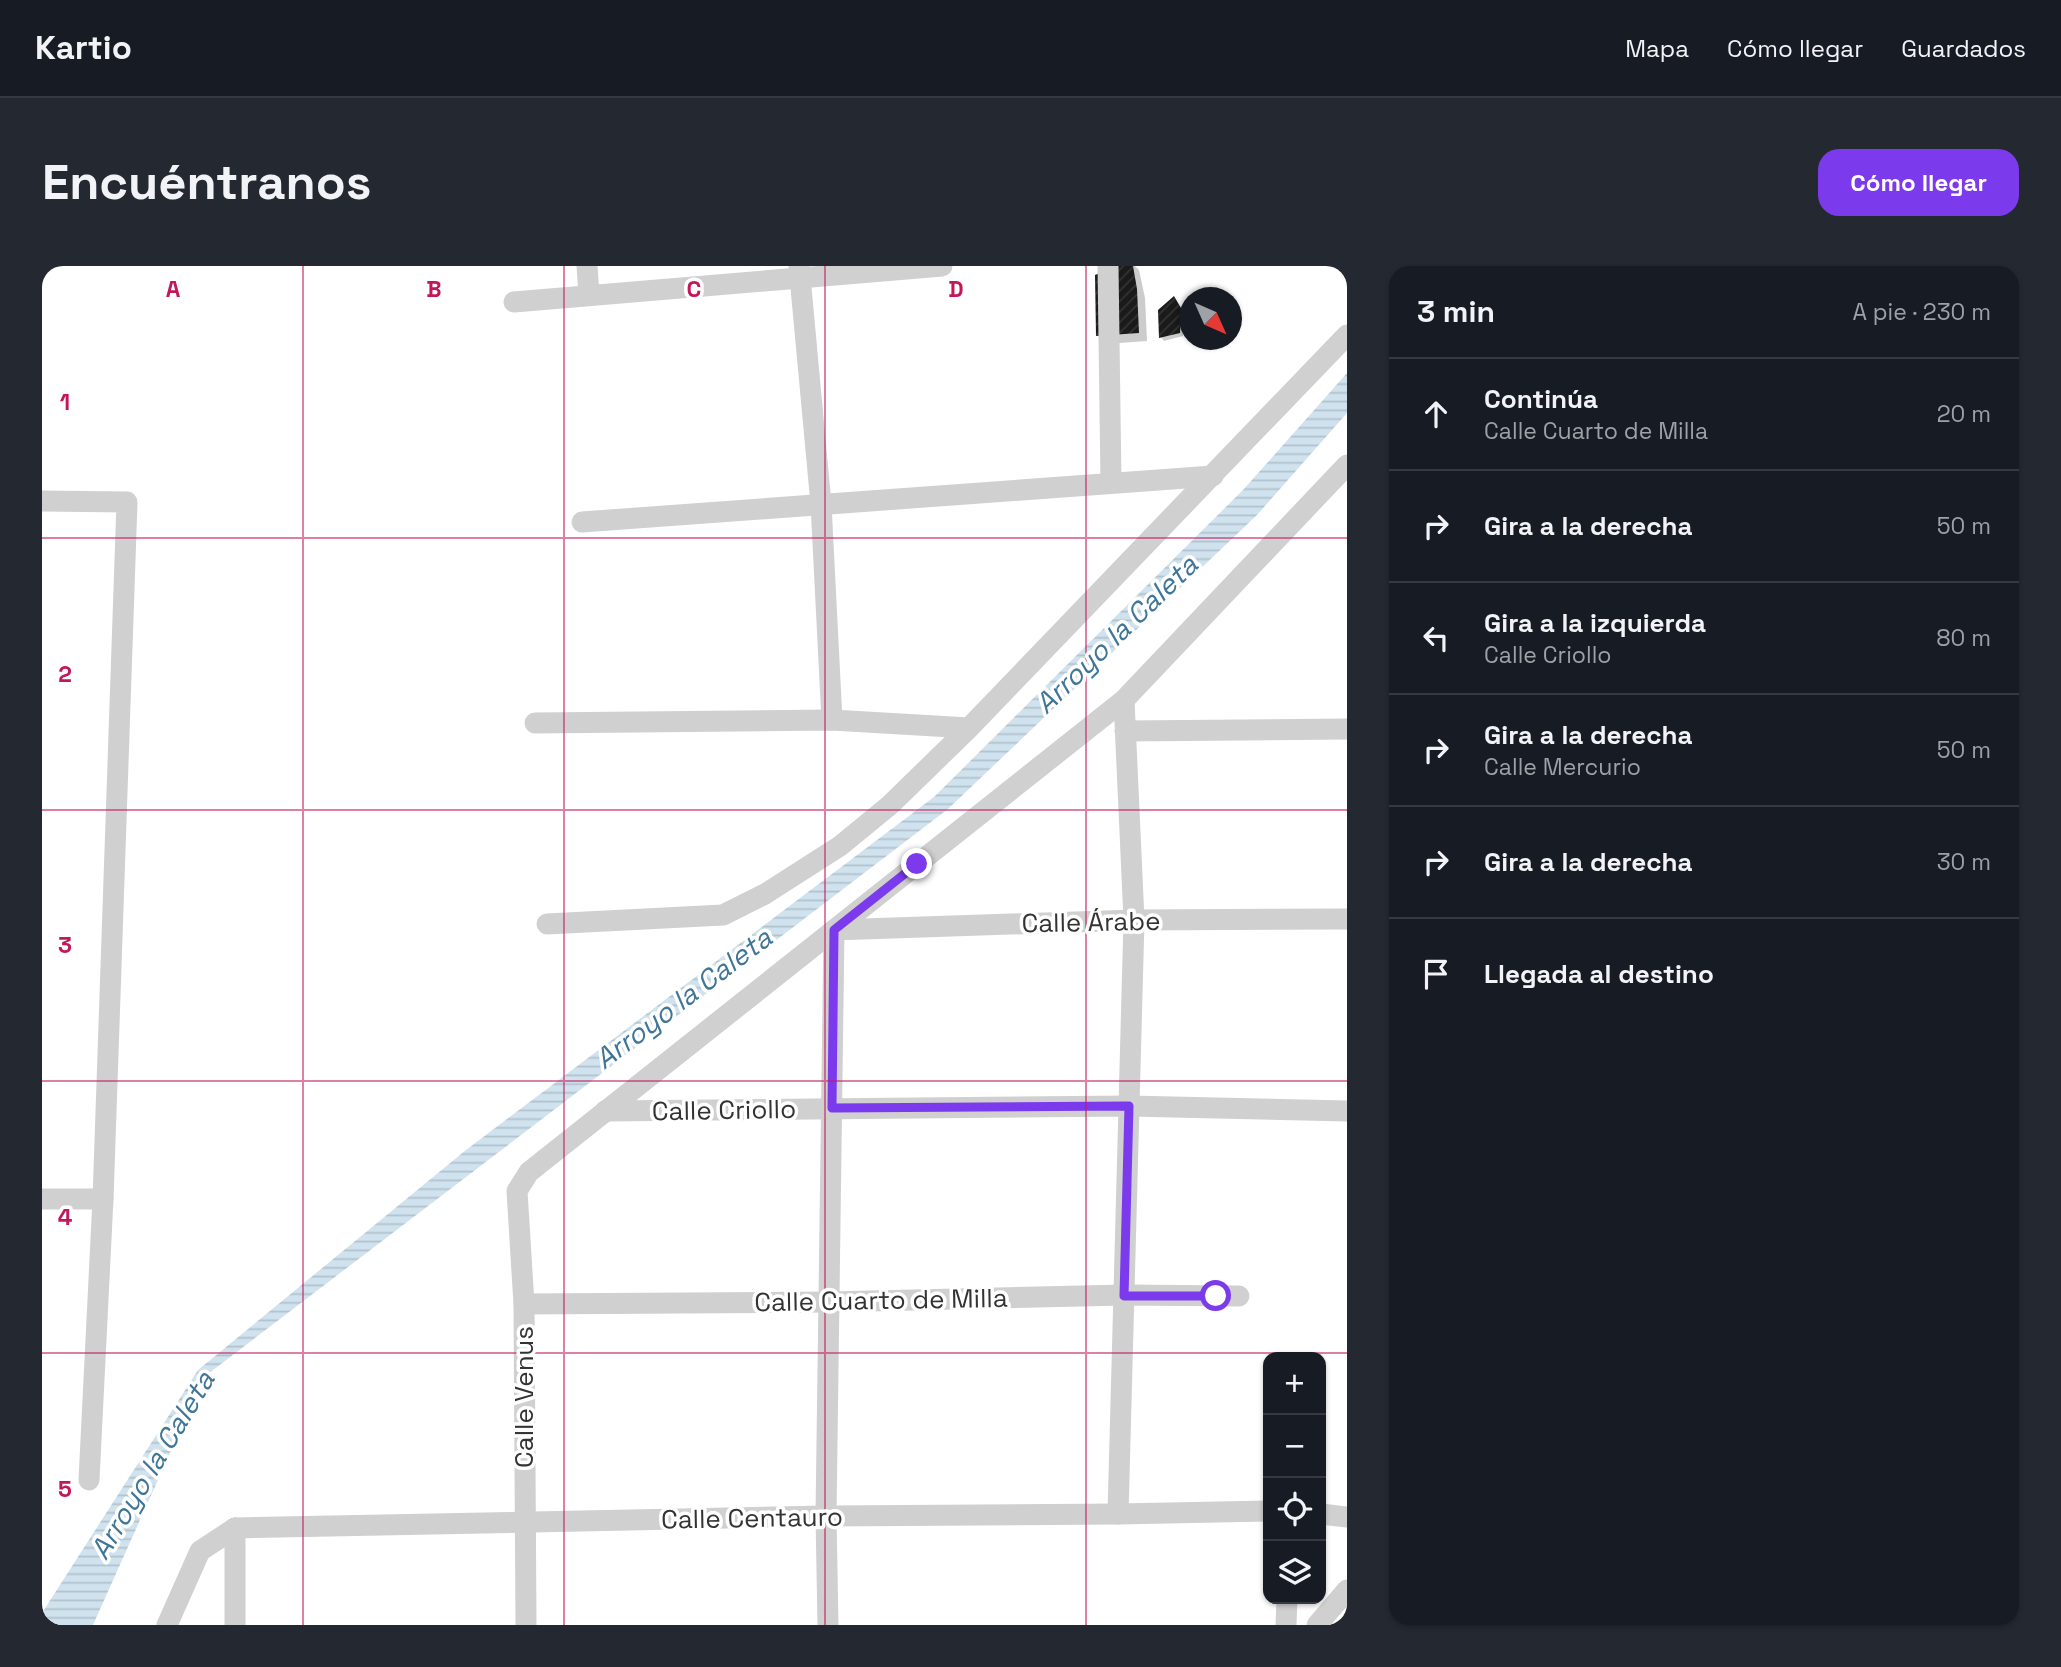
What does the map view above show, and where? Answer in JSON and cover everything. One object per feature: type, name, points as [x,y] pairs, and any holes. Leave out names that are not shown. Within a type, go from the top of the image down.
[{"type":"street","points":[[587,266],[589,295]]},
{"type":"street","points":[[514,302],[589,295],[724,275],[943,266]]},
{"type":"street","points":[[1108,266],[1111,483]]},
{"type":"street","points":[[799,272],[821,504],[832,720]]},
{"type":"street","points":[[547,925],[723,915],[765,894],[840,846],[890,805],[969,728],[1347,335]]},
{"type":"street","points":[[605,1111],[1124,700],[1347,465]]},
{"type":"street","points":[[582,522],[1213,476]]},
{"type":"street","points":[[42,501],[127,502],[103,1199],[89,1479]]},
{"type":"street","points":[[1118,1514],[1133,920],[1124,700]]},
{"type":"street","points":[[536,723],[832,720],[969,728]]},
{"type":"street","points":[[1125,731],[1347,729]]},
{"type":"street","name":"Calle Árabe","points":[[834,930],[1133,920],[1347,919]]},
{"type":"street","points":[[828,1625],[826,1516],[834,930]]},
{"type":"street","name":"Calle Criollo","points":[[605,1111],[1129,1106],[1347,1111]]},
{"type":"street","name":"Calle Venus","points":[[526,1625],[524,1304],[517,1191],[529,1172],[605,1111]]},
{"type":"street","points":[[42,1199],[103,1199]]},
{"type":"street","name":"Calle Cuarto de Milla","points":[[524,1304],[1239,1296]]},
{"type":"street","name":"Calle Centauro","points":[[235,1528],[826,1516],[1263,1511]]},
{"type":"street","points":[[1326,1515],[1347,1517]]},
{"type":"street","points":[[167,1625],[200,1551],[235,1528]]},
{"type":"street","points":[[234,1625],[235,1528]]},
{"type":"street","points":[[1317,1625],[1347,1590]]},
{"type":"street","points":[[1286,1625],[1287,1604]]},
{"type":"water","name":"Arroyo la Caleta","points":[[1347,373],[1347,413],[1257,515],[948,809],[204,1377],[93,1625],[42,1625],[42,1613],[198,1370],[466,1150],[934,797],[1243,490]]},
{"type":"building","points":[[1117,266],[1133,266],[1139,333],[1096,336],[1095,275]]},
{"type":"building","points":[[1174,296],[1179,305],[1179,333],[1159,338],[1158,310]]},
{"type":"route","points":[[917,864],[834,930],[832,1108],[1129,1106],[1124,1296],[1216,1296]]}]
